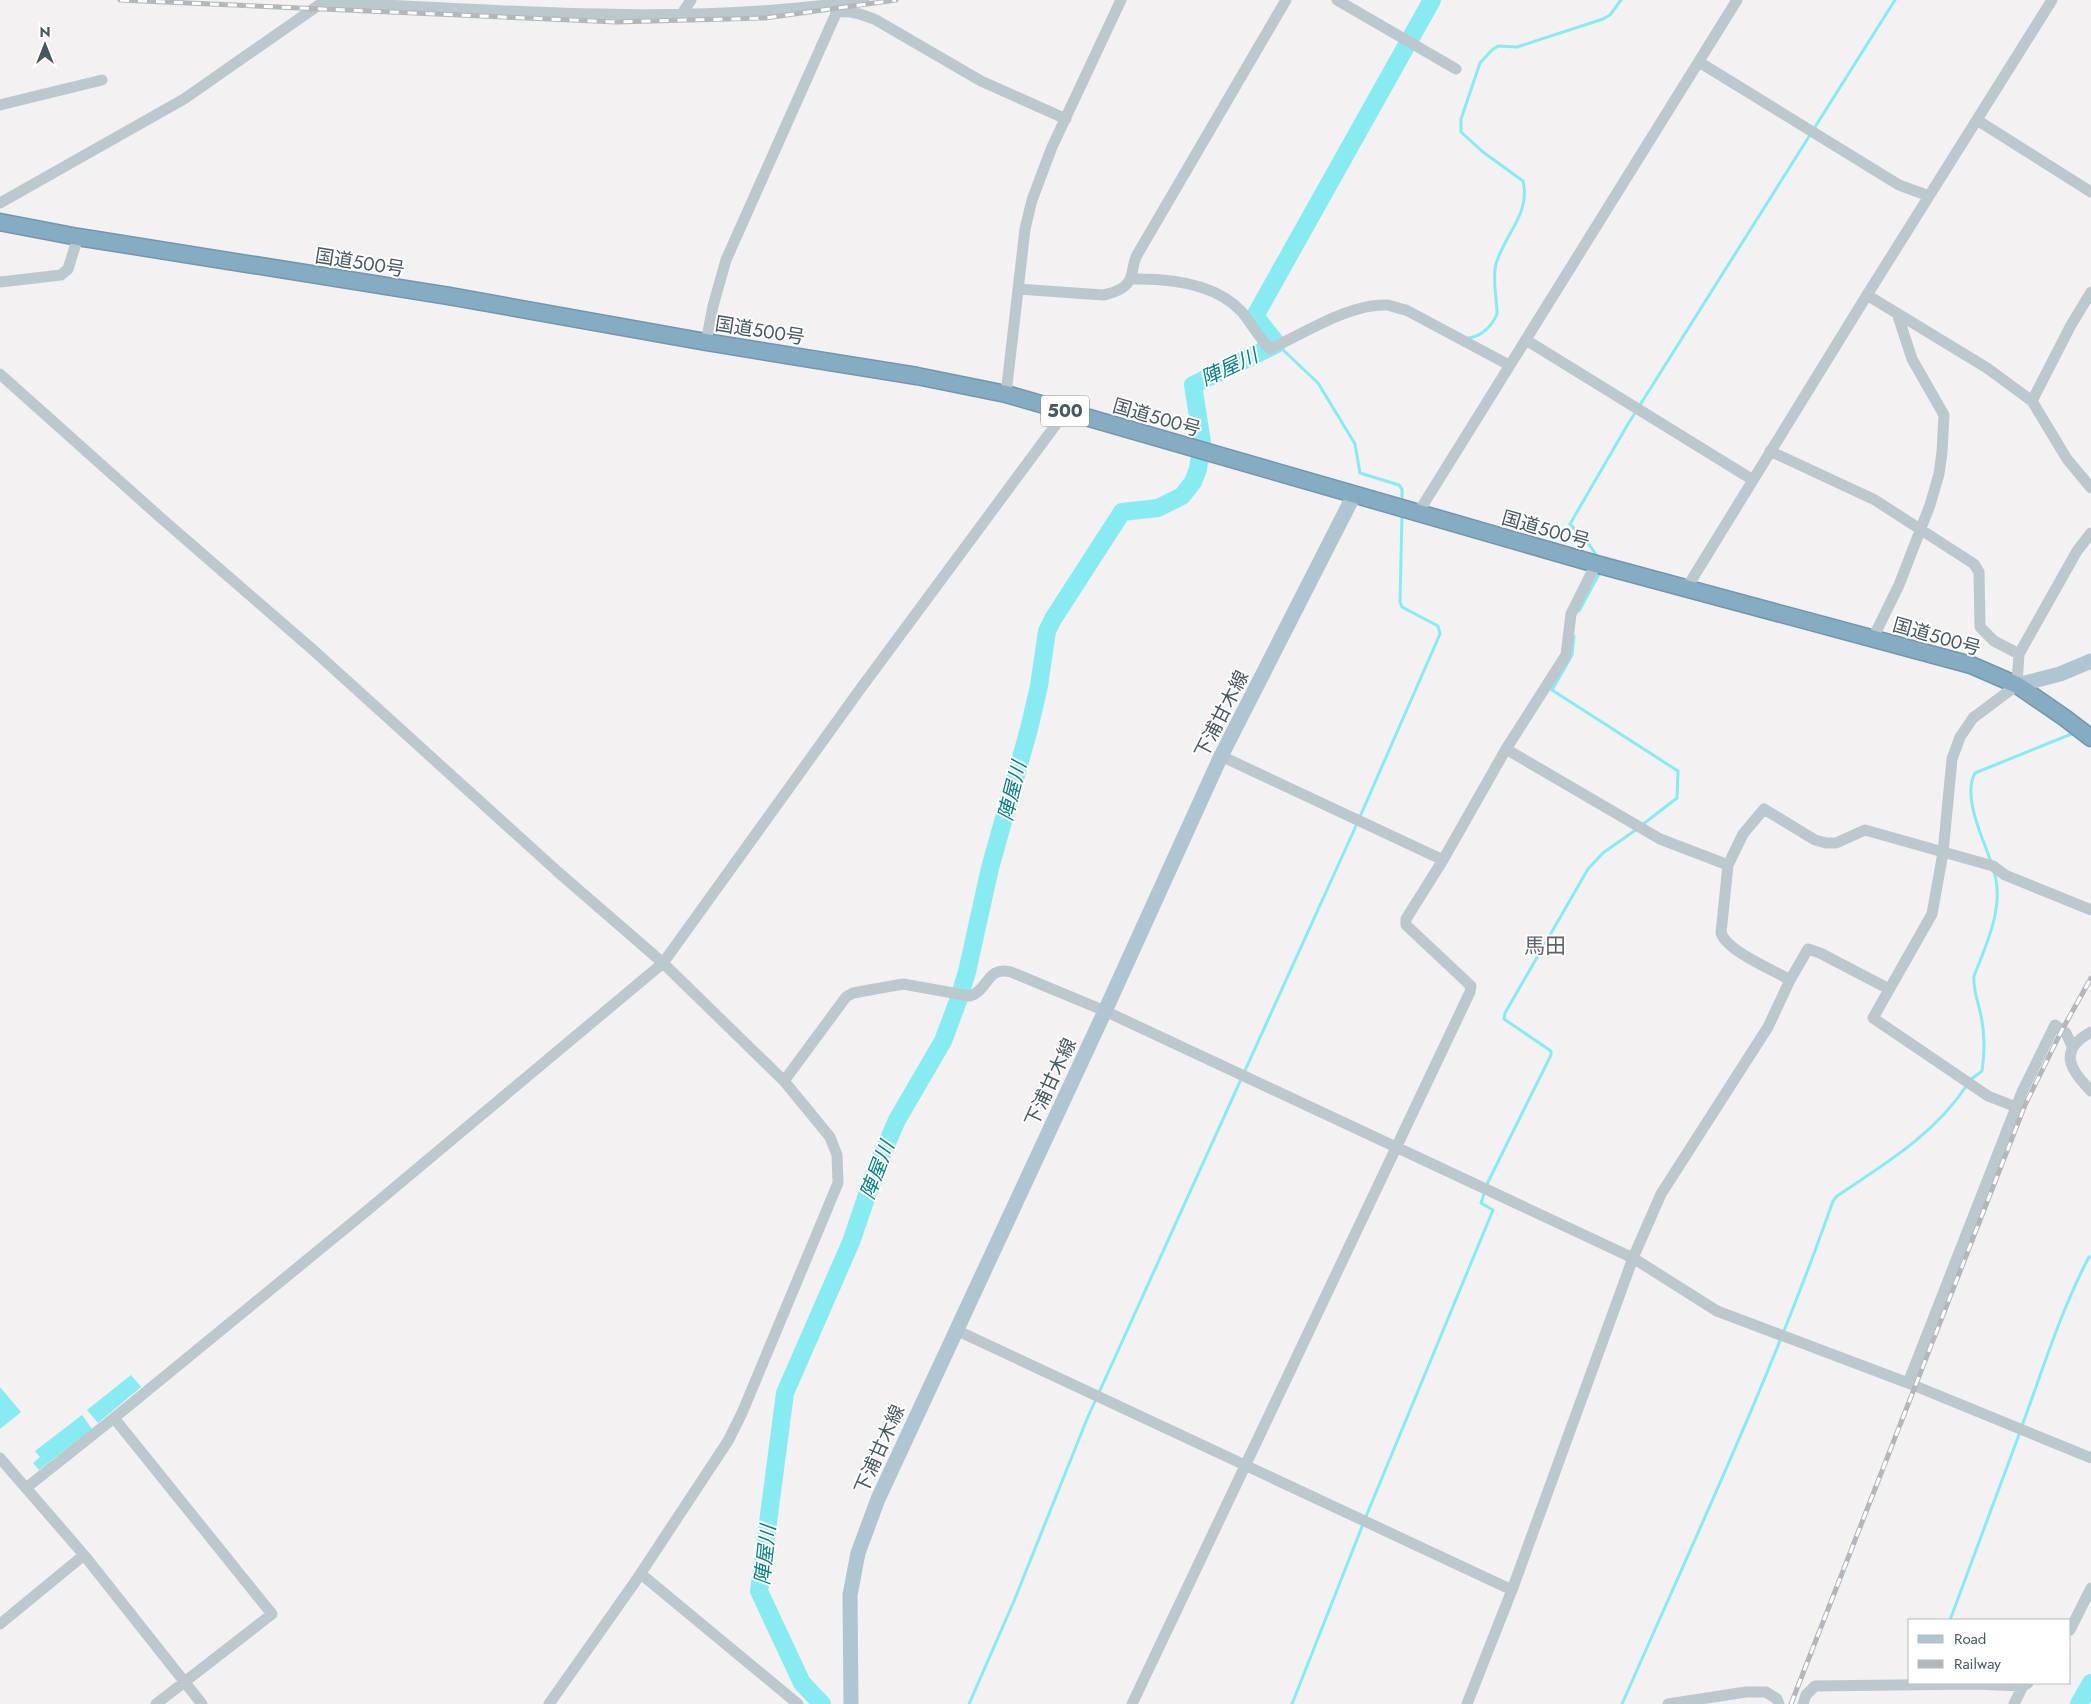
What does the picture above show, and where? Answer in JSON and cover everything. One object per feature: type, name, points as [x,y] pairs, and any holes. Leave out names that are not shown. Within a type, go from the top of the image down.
[{"type":"highway","name":"国道500号","points":[[0,222],[78,237],[449,296],[706,342],[917,376],[1006,394],[1686,590],[1971,665],[2017,685],[2091,738]]},
{"type":"main road","name":"下浦甘木線","points":[[851,1704],[850,1595],[858,1553],[878,1499],[1105,1011],[1221,756],[1354,495]]},
{"type":"main road","points":[[2017,685],[2060,674],[2091,661]]},
{"type":"street","points":[[681,15],[691,0]]},
{"type":"street","points":[[0,202],[184,99],[324,1],[618,16],[767,11],[840,5],[864,0]]},
{"type":"street","points":[[1006,394],[1025,230],[1032,200],[1052,147],[1121,0]]},
{"type":"street","points":[[1018,289],[1103,295],[1124,287],[1130,279],[1132,264],[1286,0]]},
{"type":"street","points":[[1337,0],[1456,69]]},
{"type":"street","points":[[1418,513],[1737,0]]},
{"type":"street","points":[[1686,590],[1770,451],[2052,0]]},
{"type":"street","points":[[840,5],[849,11],[863,14],[876,20],[981,81],[1066,119]]},
{"type":"street","points":[[706,342],[713,306],[726,260],[840,5]]},
{"type":"street","points":[[1699,62],[1899,185],[1929,196]]},
{"type":"street","points":[[0,106],[102,80]]},
{"type":"street","points":[[1977,120],[2091,192]]},
{"type":"street","points":[[0,282],[61,275],[68,268],[78,237]]},
{"type":"street","points":[[1130,279],[1163,279],[1206,288],[1224,296],[1242,312],[1259,338],[1270,349],[1343,314],[1368,307],[1388,305],[1406,310],[1509,366]]},
{"type":"street","points":[[2032,401],[2071,325],[2091,292]]},
{"type":"street","points":[[1867,295],[1987,368],[2032,401],[2067,459],[2091,488]]},
{"type":"street","points":[[1873,638],[1899,585],[1930,505],[1939,474],[1944,415],[1912,359],[1897,314]]},
{"type":"street","points":[[1526,340],[1753,480]]},
{"type":"street","points":[[0,374],[161,518],[312,648],[558,872],[663,962],[784,1081],[830,1137],[837,1155],[838,1183],[746,1404],[728,1441],[641,1574],[550,1704]]},
{"type":"street","points":[[26,1488],[114,1418],[663,962],[861,688],[1066,411]]},
{"type":"street","points":[[1770,451],[1875,500],[1920,531],[1974,564],[1980,572],[1980,627],[1994,640],[2019,654]]},
{"type":"street","points":[[2016,1107],[1988,1096],[1873,1018],[1932,914],[1943,853],[1952,759],[1960,737],[1973,718],[2017,685],[2019,654],[2077,551],[2091,533]]},
{"type":"street","points":[[1132,1704],[1470,992],[1471,986],[1406,925],[1406,919],[1443,860],[1506,749],[1566,655],[1570,614],[1596,564]]},
{"type":"street","points":[[1506,749],[1660,838],[1728,866]]},
{"type":"street","points":[[1221,756],[1443,860]]},
{"type":"street","points":[[1790,980],[1733,948],[1723,939],[1721,933],[1728,866],[1744,834],[1764,809],[1815,840],[1826,844],[1836,843],[1865,830],[1993,866],[2005,875],[2091,910]]},
{"type":"street","points":[[1467,1704],[1512,1590],[1633,1258],[1661,1194],[1768,1027],[1790,980],[1808,949],[1820,953],[1889,989]]},
{"type":"street","points":[[784,1081],[846,997],[853,993],[903,984],[970,996],[980,991],[991,975],[1005,971],[1105,1011],[1633,1258],[1718,1311],[1908,1382],[2091,1458]]},
{"type":"street","points":[[1908,1382],[2016,1107],[2054,1025],[2066,1034],[2072,1046]]},
{"type":"street","points":[[2091,1032],[2078,1039],[2072,1046],[2070,1060],[2082,1082],[2091,1091]]},
{"type":"street","points":[[956,1330],[1512,1590]]},
{"type":"street","points":[[114,1418],[272,1614],[183,1681],[156,1704]]},
{"type":"street","points":[[0,1458],[84,1555],[202,1704]]},
{"type":"street","points":[[0,1624],[84,1555]]},
{"type":"street","points":[[641,1574],[798,1704]]},
{"type":"street","points":[[2071,1628],[2091,1588]]},
{"type":"street","points":[[1803,1704],[1806,1695],[1815,1686],[2025,1684],[2014,1704]]},
{"type":"street","points":[[1668,1704],[1746,1692],[1766,1692],[1777,1699],[1779,1704]]},
{"type":"water","points":[[131,1375],[141,1387],[98,1423],[87,1410]]},
{"type":"water","points":[[0,1387],[21,1412],[0,1429]]},
{"type":"water","points":[[82,1415],[92,1429],[39,1470],[33,1463],[40,1457],[35,1451]]},
{"type":"waterway","name":"陣屋川","points":[[822,1704],[802,1683],[759,1591],[785,1393],[851,1242],[877,1166],[897,1120],[943,1041],[958,1001],[967,972],[990,868],[1029,729],[1039,686],[1047,631],[1122,512],[1158,508],[1182,496],[1193,482],[1198,469],[1202,442],[1193,385],[1277,344],[1255,316],[1432,0]]},
{"type":"waterway","points":[[1468,338],[1477,336],[1485,330],[1497,314],[1496,264],[1520,214],[1524,193],[1523,181],[1483,152],[1461,132],[1461,119],[1480,63],[1498,46],[1517,47],[1603,19],[1610,15],[1621,0]]},
{"type":"waterway","points":[[1597,556],[1588,543],[1570,524],[1628,424],[1895,0]]},
{"type":"waterway","points":[[1280,347],[1318,383],[1355,444],[1360,473],[1399,485],[1402,489],[1402,503]]},
{"type":"waterway","points":[[969,1704],[1014,1601],[1087,1419],[1355,828],[1440,634],[1438,626],[1402,607],[1400,602],[1402,514]]},
{"type":"waterway","points":[[1579,611],[1599,574]]},
{"type":"waterway","points":[[1574,636],[1572,655],[1552,690],[1678,771],[1677,798],[1642,825]]},
{"type":"waterway","points":[[1991,862],[1972,805],[1972,783],[1975,773],[2074,733]]},
{"type":"waterway","points":[[1292,1704],[1367,1514],[1493,1210],[1481,1203],[1488,1182],[1551,1055],[1551,1051],[1504,1019],[1505,1013],[1588,869],[1603,853],[1637,829]]},
{"type":"waterway","points":[[1970,1080],[1982,1071],[1983,1063],[1984,1034],[1974,976],[1989,938],[1996,912],[1997,885],[1994,872]]},
{"type":"waterway","points":[[1622,1704],[1759,1392],[1810,1265],[1833,1201],[1837,1196],[1908,1147],[1940,1119],[1967,1085]]},
{"type":"waterway","points":[[2022,1426],[2061,1319],[2079,1277],[2089,1257],[2091,1257]]},
{"type":"waterway","points":[[1950,1619],[2020,1432]]},
{"type":"waterway","points":[[2079,1704],[2091,1683]]},
{"type":"railway","points":[[120,0],[616,22],[765,18],[896,0]]},
{"type":"railway","points":[[1791,1704],[2025,1105],[2062,1030],[2091,978]]},
{"type":"district","name":"馬田","points":[[1545,946]]}]
